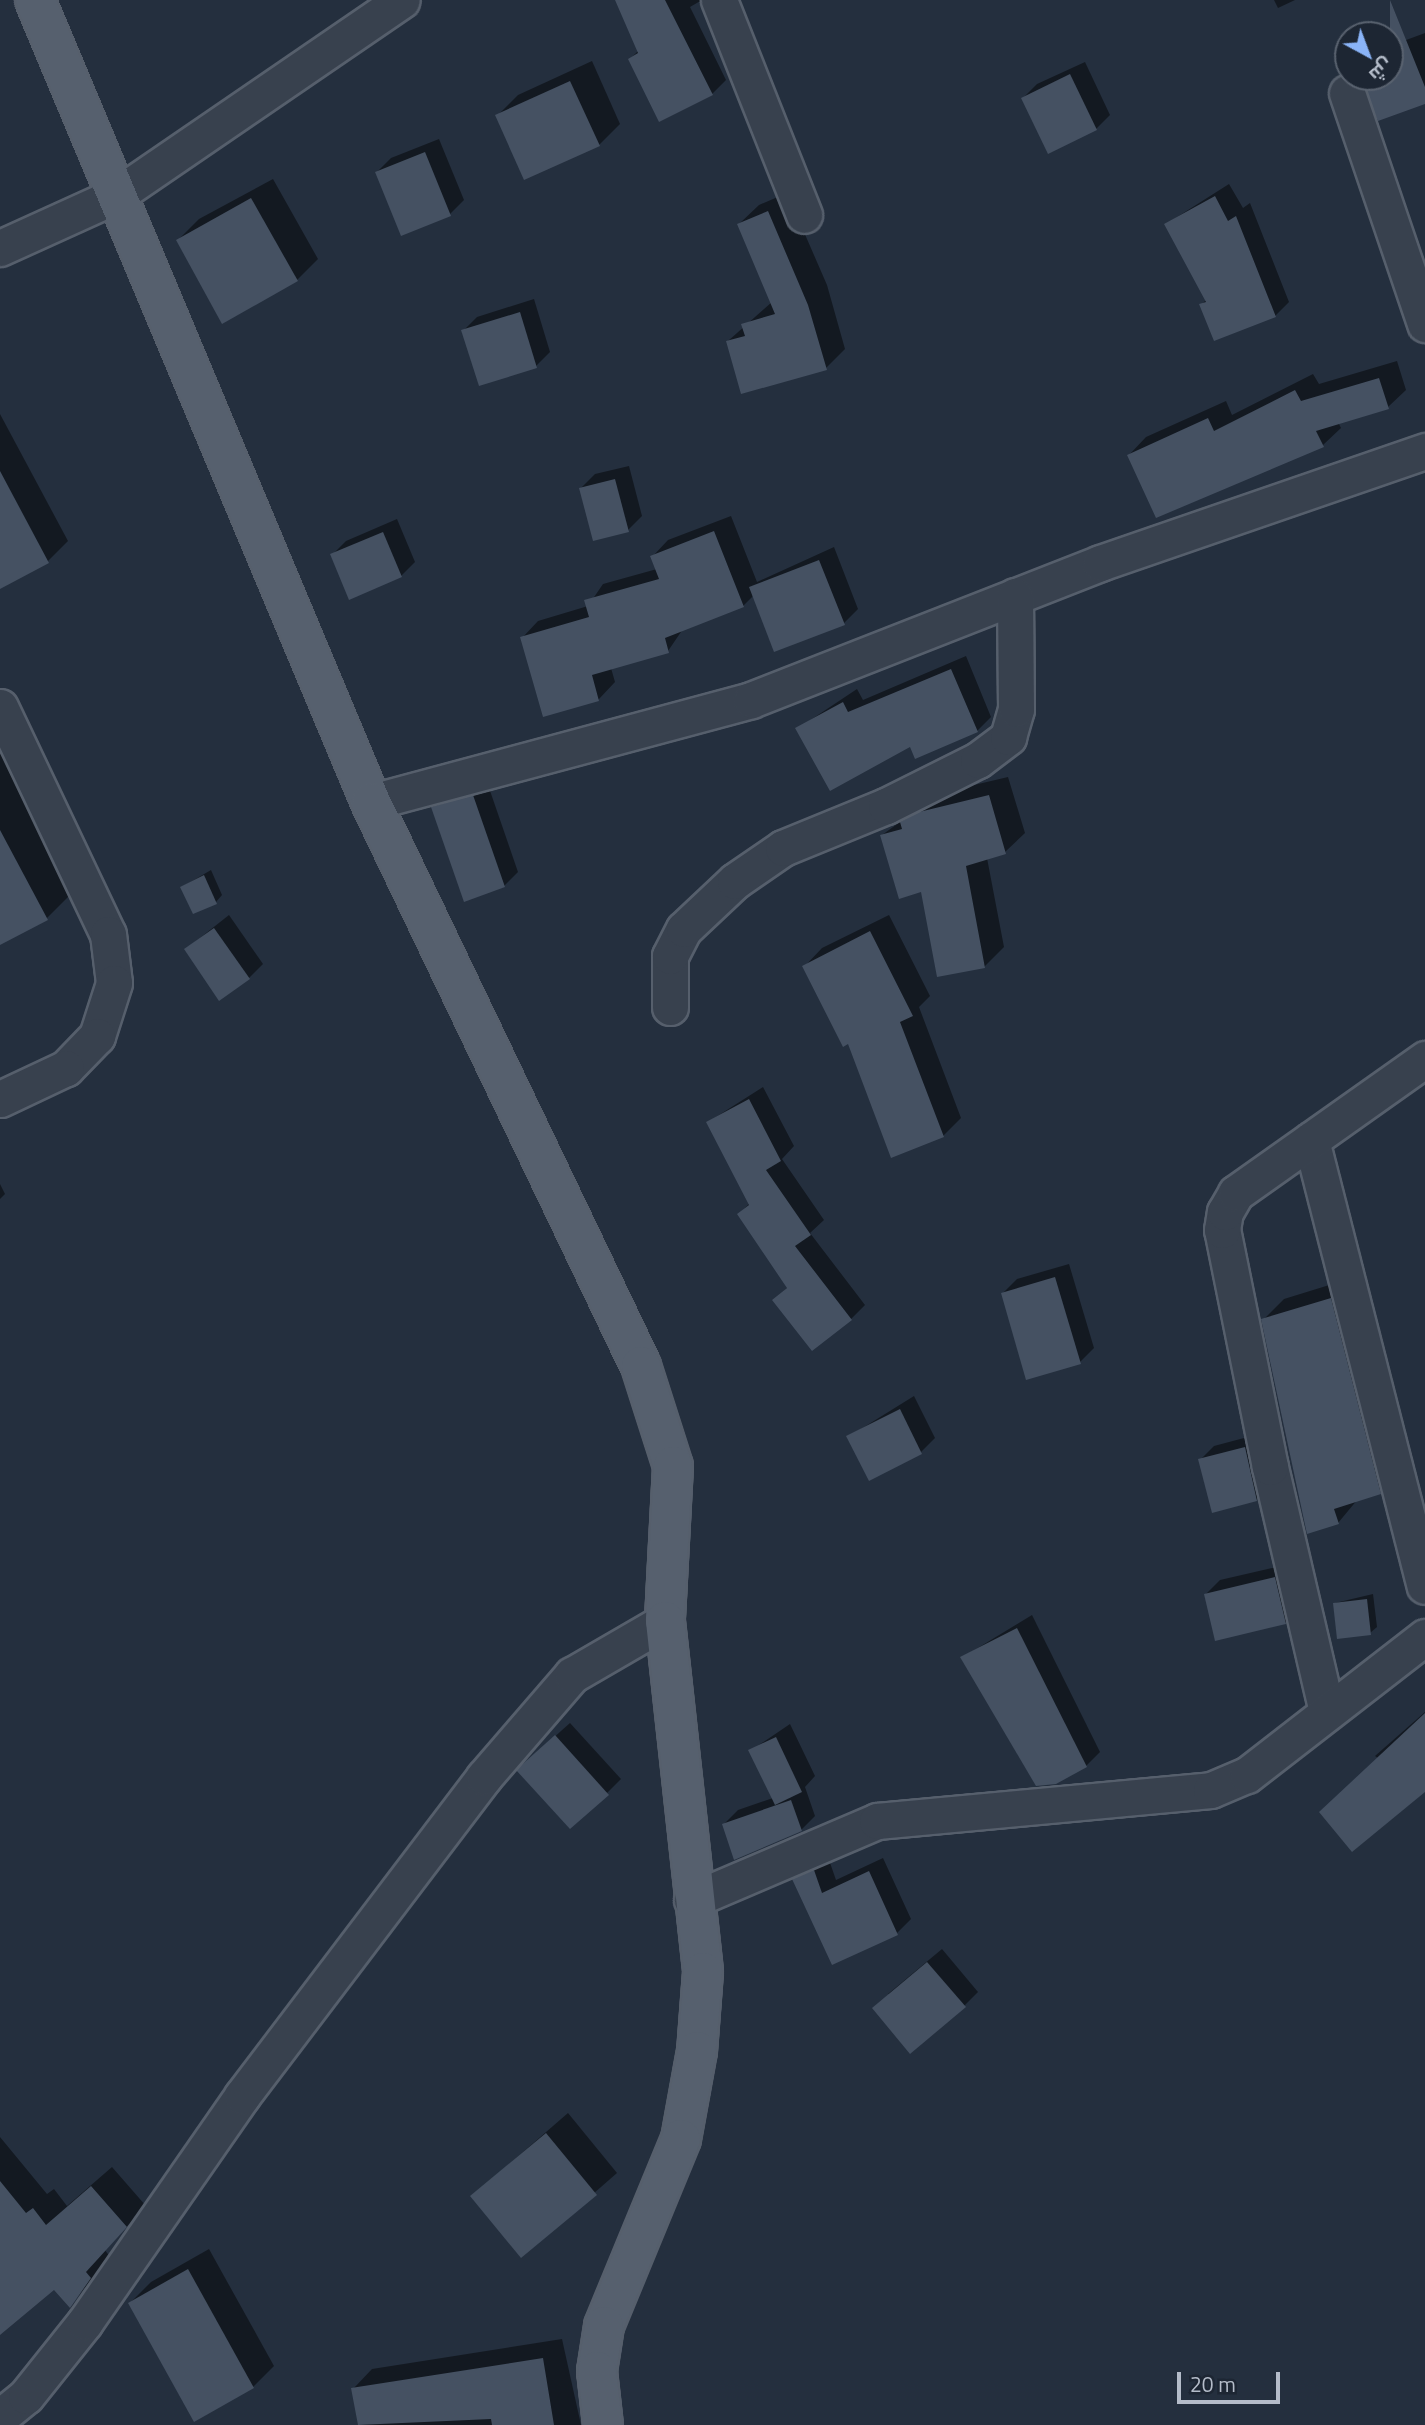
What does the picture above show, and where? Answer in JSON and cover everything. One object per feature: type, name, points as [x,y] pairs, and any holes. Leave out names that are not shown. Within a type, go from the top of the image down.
[{"type":"main road","points":[[35,0],[371,802],[640,1366],[673,1466],[665,1621],[692,1900],[703,1972],[697,2051],[681,2138],[604,2326],[597,2371],[603,2425]]},
{"type":"street","points":[[0,248],[117,195],[402,0]]},
{"type":"street","points":[[719,0],[804,215]]},
{"type":"street","points":[[1347,93],[1425,324]]},
{"type":"street","points":[[371,802],[751,700],[1015,596],[1425,451]]},
{"type":"street","points":[[670,1007],[670,956],[684,929],[735,881],[783,848],[897,800],[978,760],[1008,737],[1017,709],[1015,596]]},
{"type":"street","points":[[0,707],[108,934],[114,983],[97,1037],[66,1068],[0,1099]]},
{"type":"street","points":[[1327,1712],[1222,1230],[1236,1194],[1311,1140],[1423,1071]]},
{"type":"street","points":[[1311,1140],[1425,1586]]},
{"type":"street","points":[[0,2417],[26,2396],[85,2322],[234,2107],[484,1777],[572,1675],[665,1621]]},
{"type":"street","points":[[692,1900],[877,1821],[1211,1790],[1247,1775],[1425,1637]]},
{"type":"building","points":[[615,0],[665,0],[713,95],[659,122],[628,59],[638,53]]},
{"type":"building","points":[[1390,0],[1398,21],[1390,21]]},
{"type":"building","points":[[1404,35],[1425,87],[1425,104],[1378,121],[1365,91],[1404,91]]},
{"type":"building","points":[[1070,74],[1097,130],[1048,154],[1021,98]]},
{"type":"building","points":[[570,81],[600,146],[524,180],[495,115]]},
{"type":"building","points":[[425,152],[451,216],[401,236],[375,172]]},
{"type":"building","points":[[1215,196],[1228,221],[1236,216],[1276,317],[1214,341],[1199,304],[1206,302],[1164,224]]},
{"type":"building","points":[[251,198],[298,281],[222,324],[176,240]]},
{"type":"building","points":[[768,211],[808,305],[827,370],[741,394],[726,341],[745,336],[741,324],[775,314],[737,224]]},
{"type":"building","points":[[520,312],[537,368],[479,386],[461,330]]},
{"type":"building","points":[[1379,378],[1389,409],[1316,431],[1324,447],[1156,518],[1127,455],[1208,418],[1214,431],[1295,390],[1301,401]]},
{"type":"building","points":[[0,471],[49,563],[0,589]]},
{"type":"building","points":[[615,479],[629,532],[593,541],[579,488]]},
{"type":"building","points":[[714,531],[744,607],[665,638],[669,653],[592,675],[599,701],[543,717],[520,637],[589,617],[584,600],[659,579],[650,556]]},
{"type":"building","points":[[383,532],[402,577],[349,600],[330,554]]},
{"type":"building","points":[[819,560],[845,625],[774,652],[749,587]]},
{"type":"building","points":[[951,669],[978,732],[915,759],[910,747],[830,791],[795,728],[843,702],[848,712]]},
{"type":"building","points":[[473,795],[505,887],[464,902],[431,807]]},
{"type":"building","points":[[989,795],[1006,854],[966,866],[985,968],[937,977],[921,892],[899,899],[880,835],[902,829],[900,822],[919,812]]},
{"type":"building","points":[[0,830],[48,920],[0,945]]},
{"type":"building","points":[[204,875],[217,904],[193,914],[180,887]]},
{"type":"building","points":[[214,928],[250,979],[219,1001],[184,949]]},
{"type":"building","points":[[870,931],[913,1016],[900,1022],[944,1137],[891,1158],[848,1044],[843,1047],[802,966]]},
{"type":"building","points":[[749,1099],[781,1161],[766,1170],[811,1235],[795,1246],[852,1320],[812,1351],[772,1300],[787,1288],[737,1214],[749,1205],[706,1122]]},
{"type":"building","points":[[1055,1277],[1081,1364],[1026,1380],[1001,1293]]},
{"type":"building","points":[[1331,1298],[1381,1494],[1334,1509],[1339,1524],[1307,1534],[1261,1319]]},
{"type":"building","points":[[900,1409],[922,1454],[869,1481],[846,1436]]},
{"type":"building","points":[[1245,1447],[1257,1501],[1212,1513],[1198,1459]]},
{"type":"building","points":[[1275,1577],[1286,1624],[1215,1641],[1204,1594]]},
{"type":"building","points":[[1367,1599],[1371,1635],[1337,1639],[1333,1603]]},
{"type":"building","points":[[1017,1628],[1087,1767],[1056,1784],[1036,1786],[960,1657]]},
{"type":"building","points":[[1425,1713],[1425,1792],[1352,1852],[1319,1812]]},
{"type":"building","points":[[555,1735],[609,1795],[570,1829],[516,1770]]},
{"type":"building","points":[[776,1737],[802,1792],[775,1805],[748,1750]]},
{"type":"building","points":[[791,1800],[802,1831],[734,1860],[722,1824]]},
{"type":"building","points":[[814,1870],[822,1893],[869,1871],[898,1935],[832,1965],[792,1879]]},
{"type":"building","points":[[927,1962],[966,2007],[910,2054],[872,2008]]},
{"type":"building","points":[[546,2133],[597,2195],[521,2258],[470,2196]]},
{"type":"building","points":[[0,2181],[26,2213],[33,2208],[46,2225],[91,2186],[127,2227],[86,2272],[91,2278],[70,2308],[54,2290],[0,2335]]},
{"type":"building","points":[[188,2269],[254,2388],[194,2422],[128,2303]]},
{"type":"building","points":[[543,2358],[554,2425],[492,2425],[491,2419],[358,2425],[351,2388]]}]
